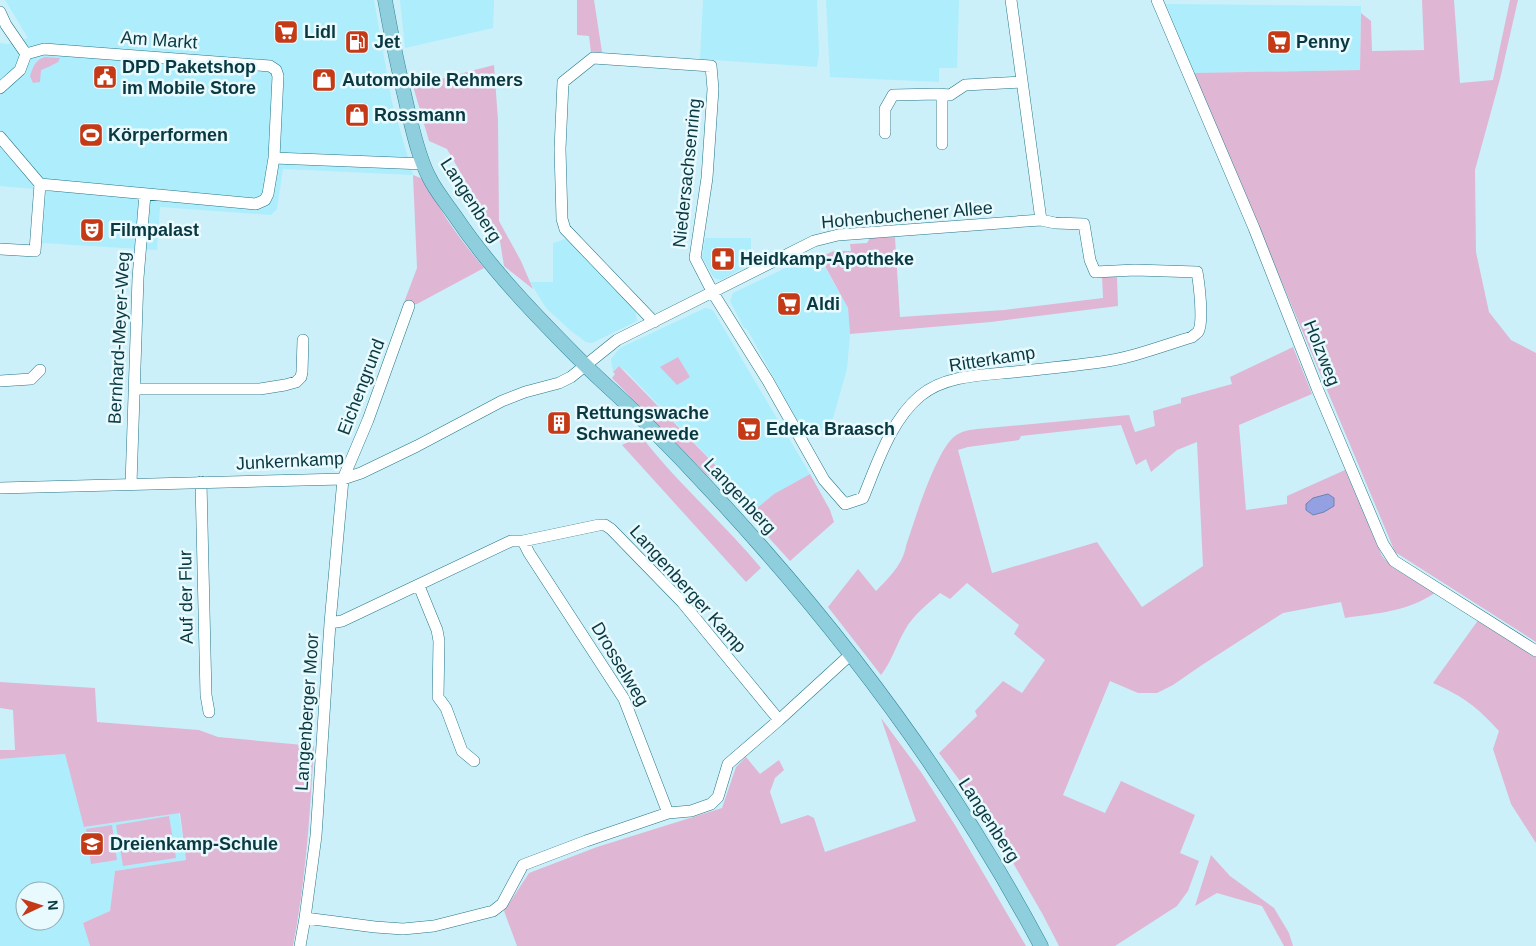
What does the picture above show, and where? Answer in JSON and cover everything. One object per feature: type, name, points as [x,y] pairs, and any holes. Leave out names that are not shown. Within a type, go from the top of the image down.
[{"type":"main road","name":"Langenberg","points":[[385,0],[416,142],[429,177],[468,235],[503,279],[585,365],[637,414],[725,506],[767,553],[850,655],[940,778],[1009,886],[1042,946]]},
{"type":"street","points":[[1011,0],[1041,220]]},
{"type":"street","name":"Holzweg","points":[[1157,0],[1254,228],[1317,388],[1383,544],[1394,561],[1536,651]]},
{"type":"street","points":[[0,12],[6,25],[26,54],[20,70],[0,88]]},
{"type":"street","name":"Am Markt","points":[[26,54],[44,49],[270,66],[276,70],[278,76],[274,158],[268,194],[265,200],[256,204],[40,184]]},
{"type":"street","name":"Niedersachsenring","points":[[654,322],[565,230],[562,219],[560,149],[563,82],[593,58],[711,66],[713,90],[707,178],[696,258],[713,292]]},
{"type":"street","points":[[885,133],[885,109],[893,95],[950,95],[965,85],[1022,82]]},
{"type":"street","points":[[942,94],[942,144]]},
{"type":"street","points":[[0,137],[40,184],[35,251],[0,249]]},
{"type":"street","points":[[274,158],[424,164]]},
{"type":"street","name":"Bernhard-Meyer-Weg","points":[[131,484],[138,278],[145,194]]},
{"type":"street","name":"Ritterkamp","points":[[713,292],[768,381],[824,480],[845,504],[863,498],[890,436],[899,421],[919,397],[931,389],[967,377],[1102,362],[1130,357],[1192,337],[1198,333],[1200,325],[1200,295],[1197,272],[1135,270],[1095,272],[1090,260],[1084,224],[1056,223],[1041,220]]},
{"type":"street","name":"Hohenbuchener Allee","points":[[585,365],[617,340],[814,241],[838,235],[1041,220]]},
{"type":"street","name":"Eichengrund","points":[[343,479],[368,420],[409,306]]},
{"type":"street","points":[[134,389],[260,389],[286,385],[296,382],[302,372],[303,340]]},
{"type":"street","name":"Junkernkamp","points":[[0,488],[343,479],[361,473],[502,401],[525,392],[560,383],[571,377],[585,365]]},
{"type":"street","points":[[0,381],[31,378],[40,370]]},
{"type":"street","name":"Langenberger Moor","points":[[300,946],[316,836],[330,624],[343,479]]},
{"type":"street","name":"Auf der Flur","points":[[201,482],[206,696],[209,712]]},
{"type":"street","name":"Langenberger Kamp","points":[[330,624],[342,621],[419,586],[511,541],[523,541],[605,525],[682,602],[779,720]]},
{"type":"street","name":"Drosselweg","points":[[523,541],[624,699],[668,813]]},
{"type":"street","points":[[419,586],[440,641],[438,697],[446,708],[462,751],[474,761]]},
{"type":"street","points":[[305,918],[403,929],[434,926],[493,911],[502,904],[523,866],[586,841],[668,813],[691,811],[711,804],[718,797],[728,764],[850,655]]},
{"type":"shaded area","points":[[5,0],[374,0],[392,102],[413,175],[283,169],[277,209],[271,215],[160,207],[157,250],[42,243],[46,190],[0,186],[0,43],[8,44],[28,38]]},
{"type":"shaded area","points":[[400,0],[494,0],[493,28],[405,48]]},
{"type":"shaded area","points":[[577,0],[594,0],[602,52],[591,53],[589,36],[577,35]]},
{"type":"shaded area","points":[[703,0],[817,0],[819,53],[817,67],[700,59]]},
{"type":"shaded area","points":[[826,0],[959,0],[957,68],[939,68],[939,82],[830,77]]},
{"type":"shaded area","points":[[1422,0],[1454,0],[1460,83],[1493,80],[1510,0],[1518,0],[1500,79],[1475,170],[1476,252],[1489,312],[1511,340],[1536,353],[1536,642],[1395,552],[1194,73],[1360,70],[1361,13],[1371,21],[1372,51],[1424,50]]},
{"type":"shaded area","points":[[1166,4],[1361,6],[1360,70],[1194,73]]},
{"type":"shaded area","points":[[45,57],[60,58],[58,62],[41,70],[40,82],[33,83],[30,76],[33,67],[39,60]]},
{"type":"shaded area","points":[[494,65],[498,120],[499,221],[521,261],[533,289],[504,266],[500,241],[447,149],[429,141],[413,86]]},
{"type":"shaded area","points":[[413,175],[426,180],[444,215],[484,268],[417,304],[403,305],[417,268]]},
{"type":"shaded area","points":[[895,237],[900,317],[1004,310],[1103,298],[1102,276],[1117,276],[1118,306],[991,322],[850,334],[848,308],[820,257],[834,251],[851,251],[850,244],[867,243],[870,238]]},
{"type":"shaded area","points":[[568,238],[635,310],[637,321],[592,343],[586,342],[571,331],[546,308],[530,282],[553,282],[553,243]]},
{"type":"shaded area","points":[[705,238],[751,238],[751,264],[721,280],[714,278],[702,257]]},
{"type":"shaded area","points":[[817,253],[848,308],[850,334],[847,369],[831,425],[807,438],[730,301],[733,293]]},
{"type":"shaded area","points":[[705,308],[711,309],[714,312],[810,474],[774,494],[757,508],[626,371],[619,366],[613,372],[611,359],[620,348]]},
{"type":"shaded area","points":[[1293,347],[1312,394],[1239,425],[1246,510],[1287,504],[1287,496],[1345,470],[1382,556],[1392,567],[1435,593],[1402,608],[1345,618],[1341,602],[1283,613],[1173,685],[1157,693],[1138,693],[1110,681],[1063,795],[1105,813],[1121,781],[1195,815],[1180,853],[1199,861],[1188,891],[1177,906],[1115,946],[1059,946],[985,814],[939,753],[977,716],[975,711],[1003,681],[1022,693],[1045,660],[1014,634],[1019,625],[967,583],[950,599],[940,593],[916,615],[905,630],[881,675],[828,607],[858,569],[876,591],[894,571],[902,559],[920,504],[940,456],[958,434],[977,429],[1129,415],[1135,432],[1155,426],[1153,411],[1181,403],[1181,398],[1232,384],[1230,377]],"holes":[[[1121,425],[1136,465],[1146,459],[1151,472],[1177,450],[1197,442],[1203,566],[1142,607],[1097,542],[992,573],[958,450],[1019,440],[1021,436]]]},
{"type":"shaded area","points":[[678,357],[690,377],[677,385],[660,367]]},
{"type":"shaded area","points":[[619,366],[757,508],[774,494],[810,474],[830,510],[834,522],[790,561],[721,485],[706,474],[612,378],[615,374],[613,372]]},
{"type":"shaded area","points":[[641,436],[761,568],[746,582],[622,445]]},
{"type":"shaded area","points":[[1479,619],[1536,656],[1536,843],[1511,804],[1493,749],[1499,731],[1469,703],[1433,683]]},
{"type":"shaded area","points":[[0,682],[95,688],[97,722],[199,730],[218,737],[314,746],[304,871],[293,946],[90,946],[83,923],[110,911],[115,871],[186,860],[180,813],[84,827],[65,754],[0,759],[0,750],[15,750],[13,710],[0,708]]},
{"type":"shaded area","points":[[881,718],[921,772],[955,825],[1026,946],[517,946],[504,911],[529,873],[597,847],[722,808],[736,767],[746,757],[760,774],[779,760],[784,770],[775,778],[770,792],[781,824],[808,815],[814,818],[825,852],[916,821]]},
{"type":"shaded area","name":"Dreienkamp-Schule","points":[[65,754],[85,827],[179,813],[186,860],[115,871],[110,911],[83,923],[90,946],[0,946],[0,759]]},
{"type":"shaded area","points":[[169,816],[176,858],[123,866],[116,825]]},
{"type":"shaded area","points":[[112,825],[117,860],[91,864],[86,829]]},
{"type":"shaded area","points":[[1211,855],[1230,876],[1274,908],[1289,933],[1293,946],[1284,946],[1262,906],[1217,893],[1195,906]]},
{"type":"water","points":[[1328,494],[1334,498],[1334,506],[1324,512],[1313,515],[1306,510],[1306,504],[1313,498]]},
{"type":"place","name":"Lidl","points":[[286,32]]},
{"type":"place","name":"Jet","points":[[357,42]]},
{"type":"place","name":"Penny","points":[[1279,42]]},
{"type":"place","name":"DPD Paketshop im Mobile Store","points":[[105,77]]},
{"type":"place","name":"Automobile Rehmers","points":[[324,80]]},
{"type":"place","name":"Rossmann","points":[[357,115]]},
{"type":"place","name":"Körperformen","points":[[91,135]]},
{"type":"place","name":"Filmpalast","points":[[92,230]]},
{"type":"place","name":"Heidkamp-Apotheke","points":[[723,259]]},
{"type":"place","name":"Aldi","points":[[789,304]]},
{"type":"place","name":"Rettungswache Schwanewede","points":[[559,423]]},
{"type":"place","name":"Edeka Braasch","points":[[749,429]]},
{"type":"place","name":"Dreienkamp-Schule","points":[[92,844]]}]
